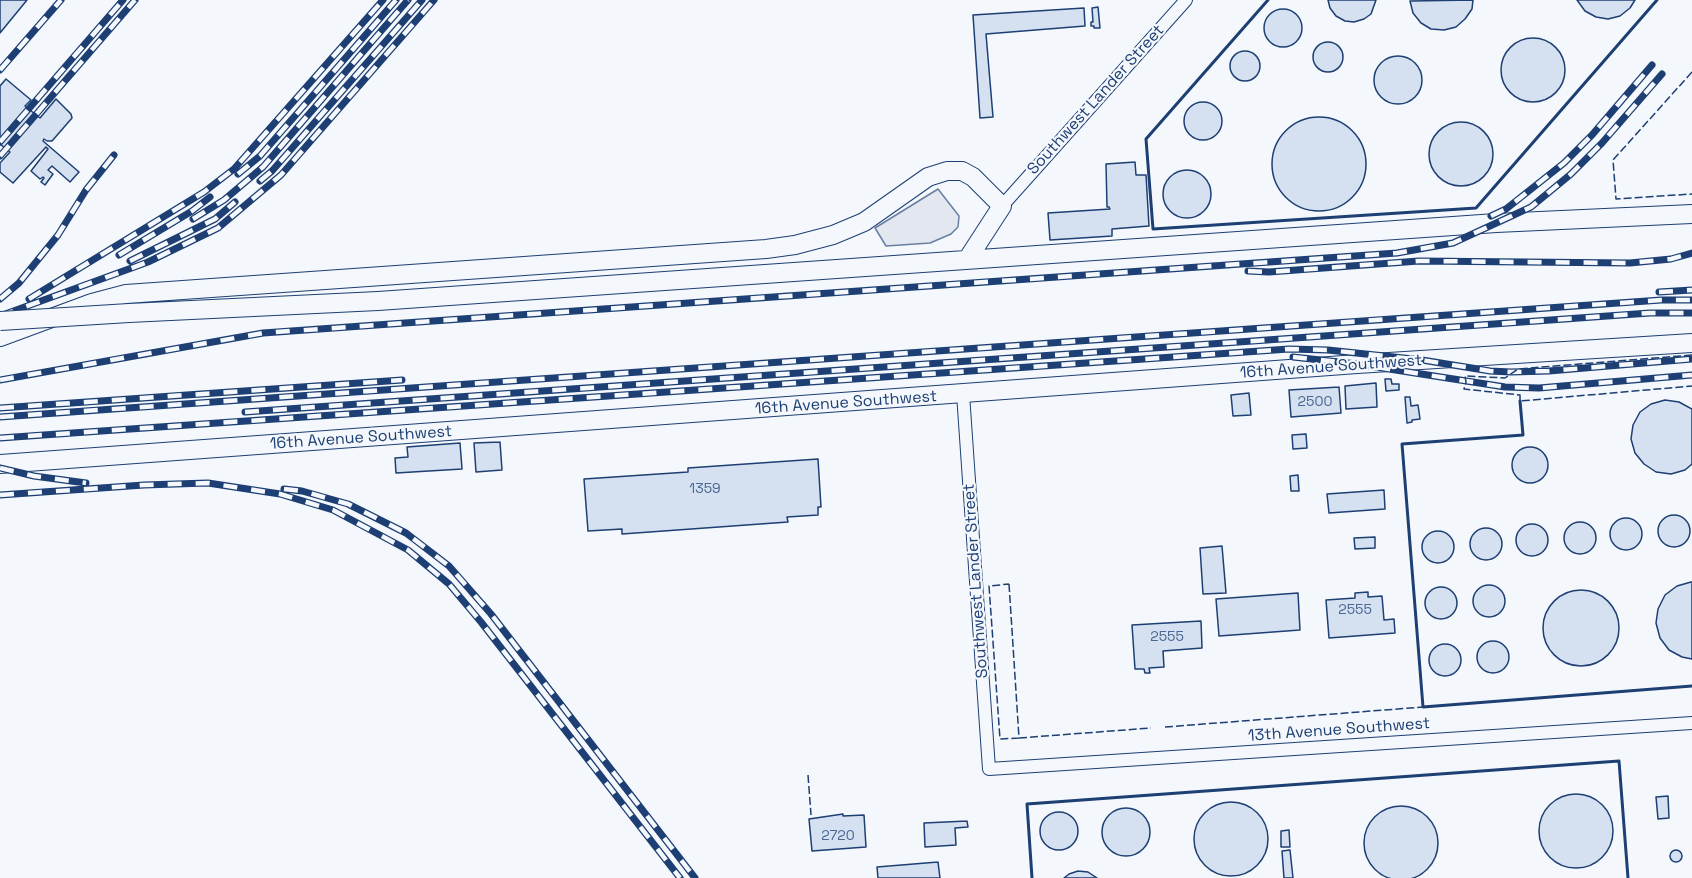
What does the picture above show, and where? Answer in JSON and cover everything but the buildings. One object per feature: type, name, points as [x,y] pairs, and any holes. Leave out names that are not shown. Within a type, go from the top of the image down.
[{"type":"street","name":"Southwest Lander Street","points":[[967,260],[1002,206],[1186,0]]},
{"type":"street","points":[[0,337],[92,303],[126,294],[754,250],[795,245],[833,235],[864,222],[928,177],[947,171],[962,171],[973,177],[1002,206]]},
{"type":"street","points":[[0,321],[378,301],[1496,223],[1692,214]]},
{"type":"street","name":"16th Avenue Southwest","points":[[0,464],[1366,364],[1692,343]]},
{"type":"street","name":"Southwest Lander Street","points":[[963,394],[989,769]]},
{"type":"street","name":"13th Avenue Southwest","points":[[989,769],[1692,723]]},
{"type":"shaded area","points":[[938,189],[959,216],[958,227],[951,234],[930,243],[886,246],[875,228]]},
{"type":"railway","points":[[0,70],[61,0]]},
{"type":"railway","points":[[0,142],[123,0]]},
{"type":"railway","points":[[0,156],[135,0]]},
{"type":"railway","points":[[29,299],[204,192],[234,169],[383,0]]},
{"type":"railway","points":[[238,174],[260,156],[396,0]]},
{"type":"railway","points":[[193,219],[224,200],[263,167],[408,0]]},
{"type":"railway","points":[[260,181],[272,171],[422,0]]},
{"type":"railway","points":[[0,316],[148,262],[218,228],[281,175],[434,0]]},
{"type":"railway","points":[[1491,216],[1506,209],[1564,163],[1592,135],[1652,65]]},
{"type":"railway","points":[[0,380],[263,333],[1397,253],[1453,243],[1531,207],[1571,174],[1602,143],[1662,74]]},
{"type":"railway","points":[[0,299],[19,283],[58,235],[86,190],[114,155]]},
{"type":"railway","points":[[119,255],[192,211],[210,197]]},
{"type":"railway","points":[[130,261],[215,219],[235,202]]},
{"type":"railway","points":[[1248,271],[1269,272],[1419,261],[1630,263],[1671,259],[1692,253]]},
{"type":"railway","points":[[1659,292],[1692,290]]},
{"type":"railway","points":[[0,417],[1661,300],[1692,300]]},
{"type":"railway","points":[[245,412],[1650,313],[1692,313]]},
{"type":"railway","points":[[0,438],[1289,349],[1328,350],[1511,372],[1692,359]]},
{"type":"railway","points":[[1293,357],[1357,364],[1505,387],[1539,388],[1692,375]]},
{"type":"railway","points":[[0,408],[402,380]]},
{"type":"railway","points":[[0,468],[34,476],[86,483]]},
{"type":"railway","points":[[0,495],[208,483],[280,494],[333,510],[408,550],[449,584],[481,622],[680,878]]},
{"type":"railway","points":[[284,489],[302,491],[348,504],[406,533],[449,566],[491,614],[695,878]]},
{"type":"fence","points":[[1692,72],[1613,160],[1616,199],[1692,194]]},
{"type":"fence","points":[[1692,355],[1518,369],[1505,378],[1465,376],[1464,389],[1520,395],[1520,401],[1692,386]]},
{"type":"fence","points":[[1009,584],[1019,738],[1000,739],[989,586],[1009,584]]},
{"type":"fence","points":[[1165,727],[1423,707]]},
{"type":"fence","points":[[1019,738],[1151,728]]},
{"type":"fence","points":[[808,775],[811,815]]},
{"type":"wall","points":[[1268,0],[1146,139],[1153,229],[1476,208],[1657,0]]},
{"type":"wall","points":[[1520,401],[1523,435],[1402,444],[1423,707],[1692,686]]},
{"type":"wall","points":[[1032,878],[1027,804],[1619,761],[1628,878]]}]
